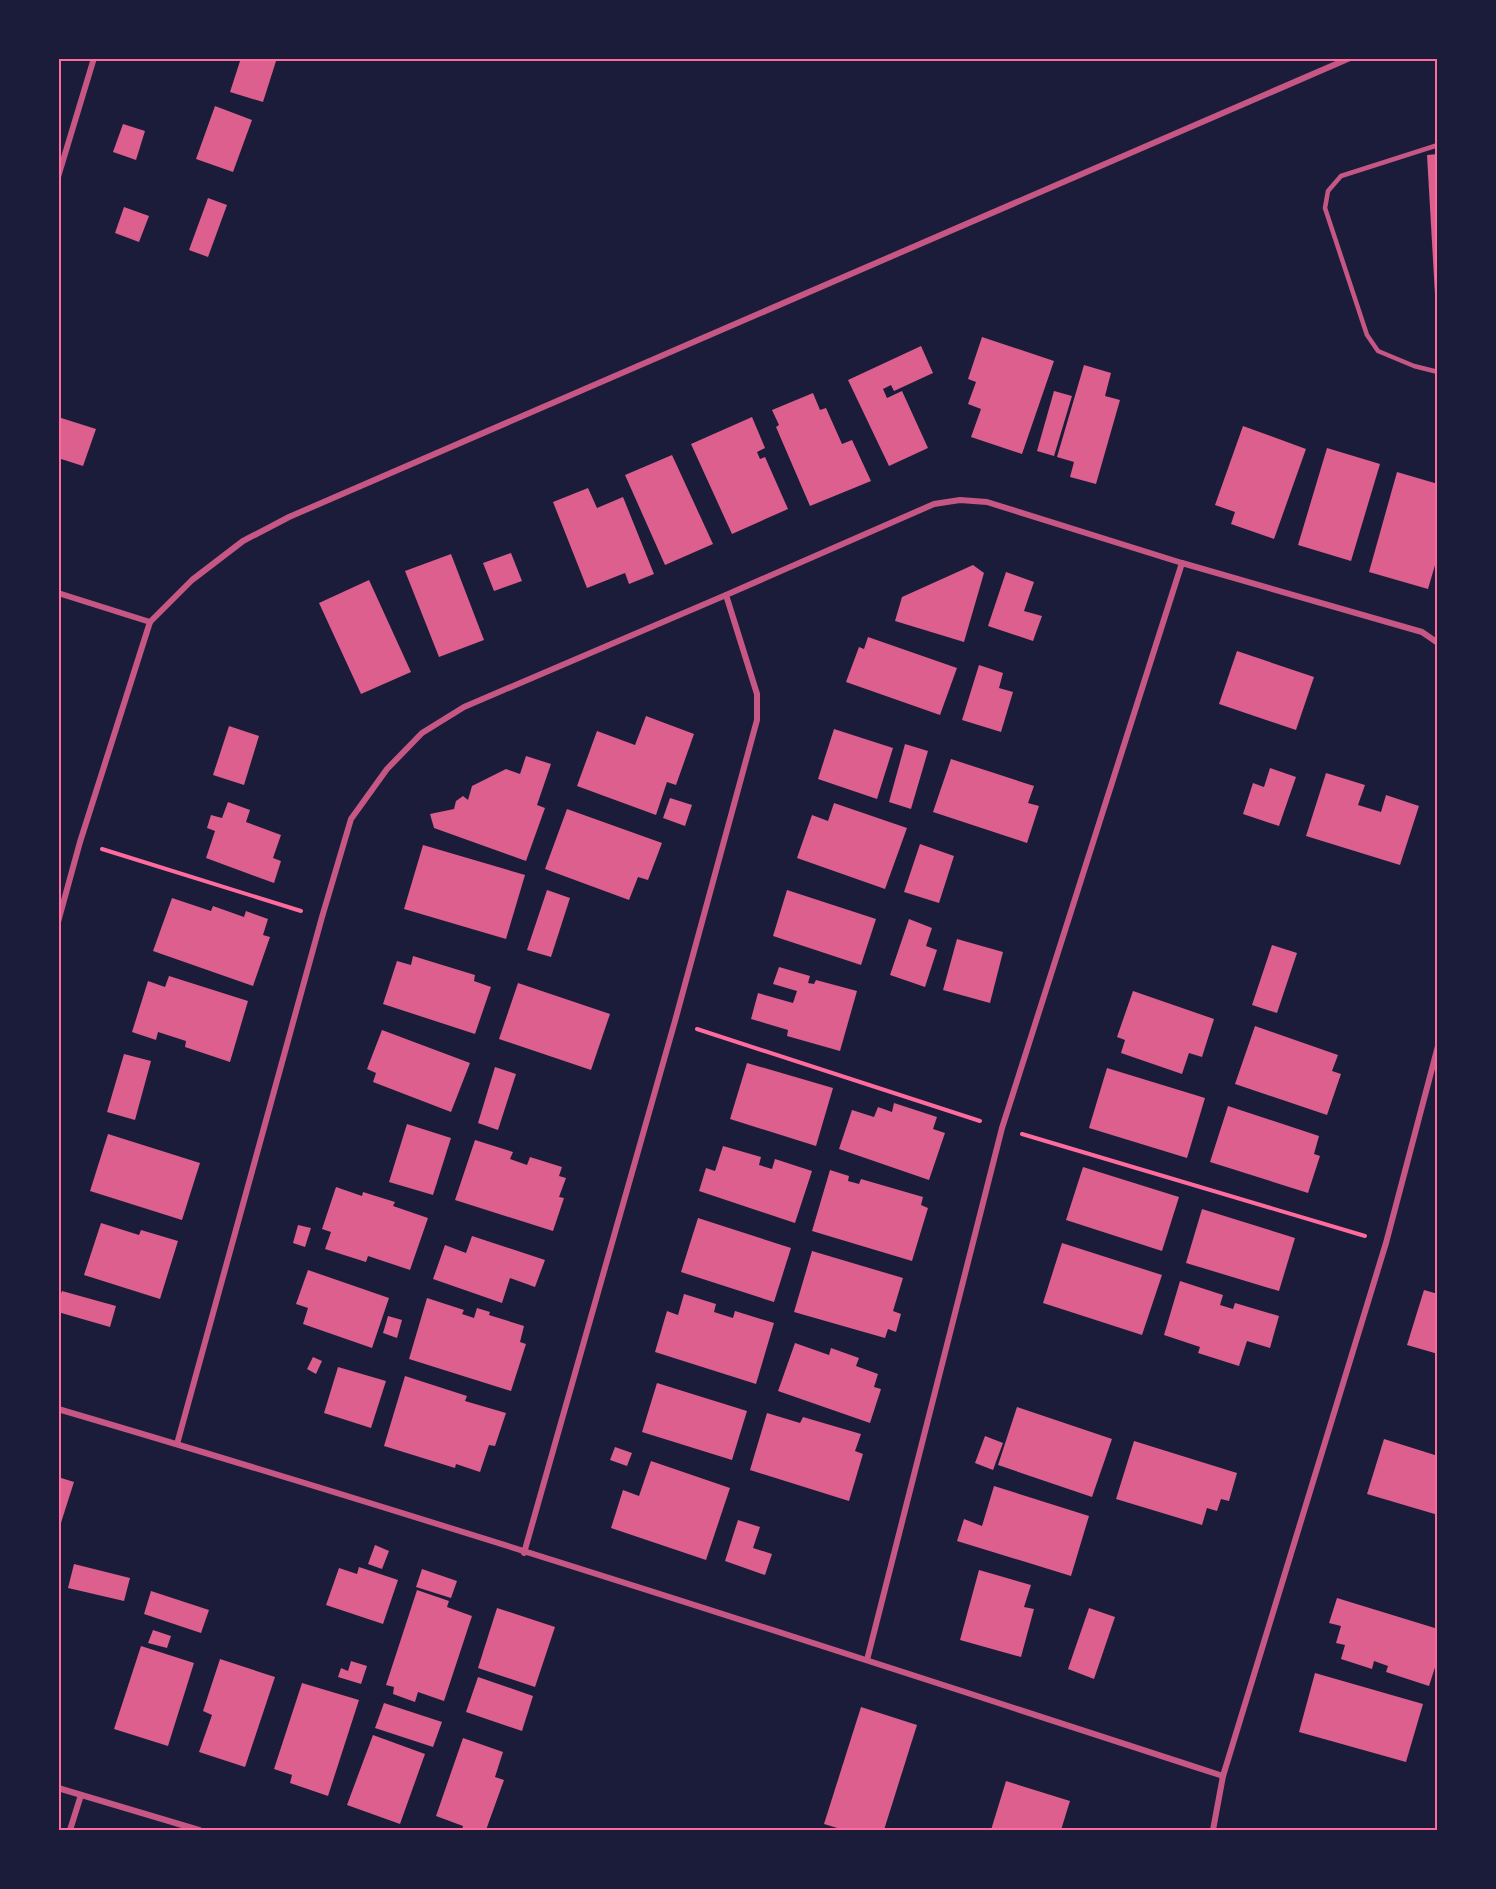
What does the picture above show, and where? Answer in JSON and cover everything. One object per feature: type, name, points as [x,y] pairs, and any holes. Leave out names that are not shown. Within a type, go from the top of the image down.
[{"type":"street","points":[[58,177],[94,58]]},
{"type":"street","points":[[58,922],[80,842],[150,622],[192,580],[235,548],[289,517],[1350,58]]},
{"type":"street","points":[[177,1444],[351,819],[387,769],[423,733],[464,706],[934,504],[960,500],[987,502],[1182,563],[1422,632],[1437,643]]},
{"type":"street","points":[[867,1660],[1002,1128],[1182,563]]},
{"type":"street","points":[[58,593],[150,622]]},
{"type":"street","points":[[524,1553],[675,1022],[757,720],[757,694],[726,595]]},
{"type":"street","points":[[1213,1830],[1223,1776],[1386,1243],[1437,1046]]},
{"type":"street","points":[[58,1409],[177,1444],[867,1660],[1223,1776]]},
{"type":"street","points":[[58,1788],[199,1830]]},
{"type":"street","points":[[70,1830],[81,1795]]},
{"type":"lane","points":[[1437,145],[1341,177],[1328,191],[1325,208],[1367,335],[1378,351],[1414,366],[1437,372]]},
{"type":"path","points":[[80,842],[322,917]]},
{"type":"path","points":[[675,1022],[1002,1128],[1386,1243]]},
{"type":"building","points":[[241,58],[277,58],[263,102],[230,92]]},
{"type":"building","points":[[215,106],[252,120],[233,172],[196,159]]},
{"type":"building","points":[[123,124],[145,131],[136,160],[113,152]]},
{"type":"building","points":[[1438,154],[1438,312],[1436,312],[1427,155]]},
{"type":"building","points":[[208,198],[227,205],[208,257],[189,250]]},
{"type":"building","points":[[124,207],[149,216],[139,242],[115,233]]},
{"type":"building","points":[[982,337],[1054,361],[1022,454],[971,437],[981,409],[968,404],[976,382],[968,379]]},
{"type":"building","points":[[921,346],[933,373],[894,391],[891,385],[883,389],[887,398],[902,391],[928,448],[889,466],[848,380]]},
{"type":"building","points":[[1084,365],[1111,373],[1105,396],[1120,400],[1096,484],[1070,477],[1074,462],[1057,457]]},
{"type":"building","points":[[1054,391],[1072,396],[1054,456],[1037,451]]},
{"type":"building","points":[[813,393],[820,410],[826,408],[842,444],[852,440],[871,481],[810,506],[776,427],[779,425],[772,410]]},
{"type":"building","points":[[58,417],[96,429],[83,466],[58,458]]},
{"type":"building","points":[[752,417],[765,448],[757,452],[760,459],[765,457],[788,509],[732,534],[691,444]]},
{"type":"building","points":[[1243,426],[1306,449],[1274,539],[1231,524],[1235,512],[1215,505]]},
{"type":"building","points":[[1327,448],[1380,464],[1351,561],[1298,545]]},
{"type":"building","points":[[672,455],[713,544],[665,565],[625,475]]},
{"type":"building","points":[[1397,472],[1438,484],[1438,555],[1428,589],[1369,572]]},
{"type":"building","points":[[588,488],[597,508],[623,497],[654,574],[629,584],[625,573],[587,588],[553,502]]},
{"type":"building","points":[[511,553],[522,581],[494,591],[483,563]]},
{"type":"building","points":[[451,554],[484,640],[439,657],[405,571]]},
{"type":"building","points":[[973,565],[984,573],[964,642],[895,621],[902,597]]},
{"type":"building","points":[[1006,572],[1034,582],[1024,611],[1042,616],[1033,641],[988,626]]},
{"type":"building","points":[[369,580],[411,672],[361,694],[319,603]]},
{"type":"building","points":[[868,637],[957,668],[940,715],[846,682],[859,647],[864,649]]},
{"type":"building","points":[[1237,651],[1314,677],[1296,730],[1219,704]]},
{"type":"building","points":[[979,665],[1003,673],[999,688],[1013,692],[1001,732],[962,720]]},
{"type":"building","points":[[646,716],[694,734],[676,785],[667,782],[656,815],[577,786],[597,731],[635,745]]},
{"type":"building","points":[[229,726],[259,736],[244,785],[213,775]]},
{"type":"building","points":[[834,729],[893,748],[877,799],[818,779]]},
{"type":"building","points":[[905,744],[928,751],[911,809],[889,802]]},
{"type":"building","points":[[526,756],[551,764],[537,805],[545,808],[526,861],[434,828],[430,814],[454,809],[456,801],[463,796],[468,800],[472,786],[506,769],[520,774]]},
{"type":"building","points":[[951,759],[1034,786],[1028,803],[1039,806],[1027,843],[933,812]]},
{"type":"building","points":[[1270,768],[1296,777],[1279,826],[1243,814],[1253,783],[1264,787]]},
{"type":"building","points":[[1326,773],[1365,785],[1358,805],[1381,812],[1386,795],[1419,806],[1400,865],[1306,836]]},
{"type":"building","points":[[670,798],[692,805],[685,826],[663,818]]},
{"type":"building","points":[[228,802],[250,810],[246,822],[281,835],[273,858],[281,861],[274,883],[206,858],[215,831],[207,828],[211,815],[222,818]]},
{"type":"building","points":[[834,803],[907,828],[885,889],[797,858],[812,815],[828,821]]},
{"type":"building","points":[[567,809],[662,843],[648,880],[638,877],[629,900],[545,869]]},
{"type":"building","points":[[920,844],[954,856],[939,903],[904,892]]},
{"type":"building","points":[[423,845],[525,875],[506,939],[404,909]]},
{"type":"building","points":[[547,890],[570,898],[551,957],[527,950]]},
{"type":"building","points":[[787,890],[876,919],[861,965],[773,936]]},
{"type":"building","points":[[172,898],[211,911],[213,906],[244,917],[246,911],[268,919],[263,935],[270,937],[253,986],[153,951]]},
{"type":"building","points":[[909,919],[932,928],[926,946],[937,950],[925,987],[890,975]]},
{"type":"building","points":[[957,939],[1003,952],[990,1003],[943,990]]},
{"type":"building","points":[[1272,945],[1297,953],[1277,1013],[1252,1005]]},
{"type":"building","points":[[413,956],[475,975],[474,981],[491,987],[475,1034],[383,1004],[397,961],[411,965]]},
{"type":"building","points":[[779,967],[810,976],[808,983],[814,984],[816,980],[857,991],[840,1051],[787,1036],[788,1030],[751,1019],[758,993],[793,1003],[797,991],[773,984]]},
{"type":"building","points":[[169,976],[248,1001],[230,1062],[185,1047],[186,1041],[158,1032],[156,1040],[132,1032],[148,981],[165,987]]},
{"type":"building","points":[[518,983],[610,1014],[591,1070],[499,1039]]},
{"type":"building","points":[[1133,991],[1214,1019],[1202,1057],[1189,1053],[1182,1074],[1121,1053],[1125,1040],[1117,1037]]},
{"type":"building","points":[[1255,1026],[1338,1055],[1332,1071],[1341,1074],[1327,1115],[1235,1084]]},
{"type":"building","points":[[382,1030],[470,1063],[451,1112],[373,1082],[376,1073],[367,1069]]},
{"type":"building","points":[[124,1054],[151,1061],[135,1120],[107,1112]]},
{"type":"building","points":[[747,1063],[833,1088],[816,1146],[730,1119]]},
{"type":"building","points":[[495,1067],[516,1074],[498,1130],[478,1123]]},
{"type":"building","points":[[1107,1068],[1205,1098],[1187,1158],[1089,1128]]},
{"type":"building","points":[[894,1103],[937,1117],[933,1129],[945,1133],[929,1180],[839,1149],[852,1110],[874,1117],[878,1107],[892,1112]]},
{"type":"building","points":[[1228,1106],[1319,1136],[1314,1154],[1320,1156],[1308,1193],[1210,1162]]},
{"type":"building","points":[[407,1124],[451,1138],[433,1195],[389,1182]]},
{"type":"building","points":[[108,1134],[200,1163],[182,1220],[90,1191]]},
{"type":"building","points":[[475,1140],[513,1152],[510,1159],[527,1165],[530,1157],[562,1167],[559,1176],[566,1178],[559,1197],[564,1198],[553,1231],[455,1200]]},
{"type":"building","points":[[723,1146],[761,1157],[759,1165],[772,1169],[775,1159],[812,1171],[795,1223],[699,1191],[706,1168],[715,1171]]},
{"type":"building","points":[[1083,1167],[1179,1197],[1162,1251],[1066,1220]]},
{"type":"building","points":[[830,1170],[849,1176],[848,1181],[859,1184],[861,1179],[923,1197],[921,1205],[928,1208],[912,1261],[812,1231]]},
{"type":"building","points":[[336,1187],[362,1196],[363,1192],[395,1202],[393,1206],[428,1218],[410,1270],[368,1256],[366,1262],[325,1249],[331,1232],[322,1229]]},
{"type":"building","points":[[1202,1209],[1295,1238],[1279,1291],[1186,1263]]},
{"type":"building","points":[[698,1218],[791,1248],[774,1302],[681,1272]]},
{"type":"building","points":[[101,1223],[139,1235],[141,1230],[178,1241],[160,1299],[84,1275]]},
{"type":"building","points":[[298,1225],[311,1228],[305,1247],[293,1243]]},
{"type":"building","points":[[472,1236],[545,1260],[535,1287],[510,1278],[502,1303],[433,1279],[445,1245],[466,1253]]},
{"type":"building","points":[[1062,1243],[1162,1275],[1142,1335],[1043,1303]]},
{"type":"building","points":[[812,1251],[903,1278],[893,1311],[901,1314],[896,1332],[888,1329],[885,1338],[794,1312]]},
{"type":"building","points":[[308,1270],[389,1298],[372,1348],[303,1324],[308,1308],[296,1304]]},
{"type":"building","points":[[1180,1281],[1223,1295],[1220,1305],[1233,1309],[1235,1303],[1279,1316],[1270,1348],[1247,1341],[1239,1366],[1198,1353],[1200,1347],[1164,1335]]},
{"type":"building","points":[[1424,1290],[1438,1294],[1438,1354],[1407,1345]]},
{"type":"building","points":[[62,1291],[116,1306],[110,1327],[58,1312],[58,1302]]},
{"type":"building","points":[[684,1294],[716,1304],[714,1312],[733,1318],[735,1311],[774,1323],[756,1384],[655,1352],[667,1311],[678,1315]]},
{"type":"building","points":[[427,1298],[464,1310],[462,1314],[474,1318],[477,1308],[490,1312],[489,1315],[524,1326],[520,1342],[526,1344],[511,1391],[409,1359]]},
{"type":"building","points":[[388,1316],[402,1320],[397,1338],[383,1333]]},
{"type":"building","points":[[795,1343],[829,1355],[831,1348],[859,1358],[856,1366],[878,1374],[874,1387],[881,1389],[870,1423],[778,1391]]},
{"type":"building","points":[[313,1357],[322,1361],[316,1374],[307,1369]]},
{"type":"building","points":[[338,1367],[386,1381],[371,1428],[324,1413]]},
{"type":"building","points":[[405,1376],[467,1396],[465,1401],[506,1413],[495,1446],[489,1445],[480,1472],[456,1464],[455,1468],[384,1446]]},
{"type":"building","points":[[657,1383],[747,1411],[732,1460],[642,1432]]},
{"type":"building","points":[[1017,1407],[1112,1439],[1092,1497],[998,1465]]},
{"type":"building","points":[[767,1413],[800,1423],[803,1417],[861,1434],[855,1451],[863,1454],[849,1501],[750,1470]]},
{"type":"building","points":[[985,1436],[1003,1443],[993,1470],[975,1463]]},
{"type":"building","points":[[1384,1439],[1438,1456],[1438,1515],[1367,1494]]},
{"type":"building","points":[[1134,1441],[1237,1473],[1229,1501],[1221,1499],[1217,1511],[1207,1508],[1202,1525],[1116,1499]]},
{"type":"building","points":[[615,1447],[632,1453],[627,1466],[610,1460]]},
{"type":"building","points":[[651,1461],[730,1488],[706,1560],[611,1528],[623,1490],[639,1496]]},
{"type":"building","points":[[58,1477],[74,1482],[59,1529],[58,1529]]},
{"type":"building","points":[[994,1486],[1089,1516],[1071,1576],[957,1541],[964,1519],[982,1526]]},
{"type":"building","points":[[738,1520],[760,1527],[753,1548],[772,1554],[765,1575],[725,1561]]},
{"type":"building","points":[[375,1545],[389,1551],[382,1569],[368,1564]]},
{"type":"building","points":[[74,1564],[130,1578],[124,1601],[68,1588]]},
{"type":"building","points":[[359,1567],[398,1580],[383,1624],[326,1605],[339,1568],[357,1574]]},
{"type":"building","points":[[422,1569],[457,1581],[451,1598],[416,1587]]},
{"type":"building","points":[[979,1570],[1031,1585],[1024,1607],[1034,1609],[1021,1657],[960,1640]]},
{"type":"building","points":[[417,1590],[449,1601],[447,1607],[472,1616],[444,1701],[418,1692],[415,1702],[393,1694],[394,1687],[386,1685]]},
{"type":"building","points":[[151,1591],[209,1610],[201,1633],[144,1614]]},
{"type":"building","points":[[1337,1598],[1438,1629],[1438,1658],[1429,1686],[1386,1672],[1388,1666],[1374,1661],[1372,1669],[1341,1659],[1345,1645],[1336,1643],[1341,1626],[1329,1623]]},
{"type":"building","points":[[497,1608],[555,1627],[535,1687],[478,1668]]},
{"type":"building","points":[[1089,1608],[1115,1617],[1094,1679],[1068,1669]]},
{"type":"building","points":[[153,1630],[171,1636],[167,1648],[148,1643]]},
{"type":"building","points":[[141,1646],[194,1663],[168,1746],[114,1729]]},
{"type":"building","points":[[220,1659],[275,1677],[245,1767],[199,1752],[212,1715],[203,1711]]},
{"type":"building","points":[[351,1661],[367,1666],[361,1684],[338,1677],[341,1668],[348,1671]]},
{"type":"building","points":[[1315,1673],[1423,1704],[1406,1762],[1299,1732]]},
{"type":"building","points":[[478,1677],[533,1696],[522,1731],[466,1712]]},
{"type":"building","points":[[302,1683],[359,1700],[328,1796],[290,1783],[292,1775],[274,1769]]},
{"type":"building","points":[[384,1703],[442,1722],[433,1747],[375,1728]]},
{"type":"building","points":[[861,1707],[917,1725],[884,1830],[844,1830],[824,1824]]},
{"type":"building","points":[[373,1735],[425,1754],[400,1824],[347,1805]]},
{"type":"building","points":[[463,1738],[503,1752],[495,1777],[504,1780],[486,1830],[462,1830],[463,1826],[436,1816]]},
{"type":"building","points":[[1006,1781],[1070,1801],[1061,1830],[991,1830]]}]
